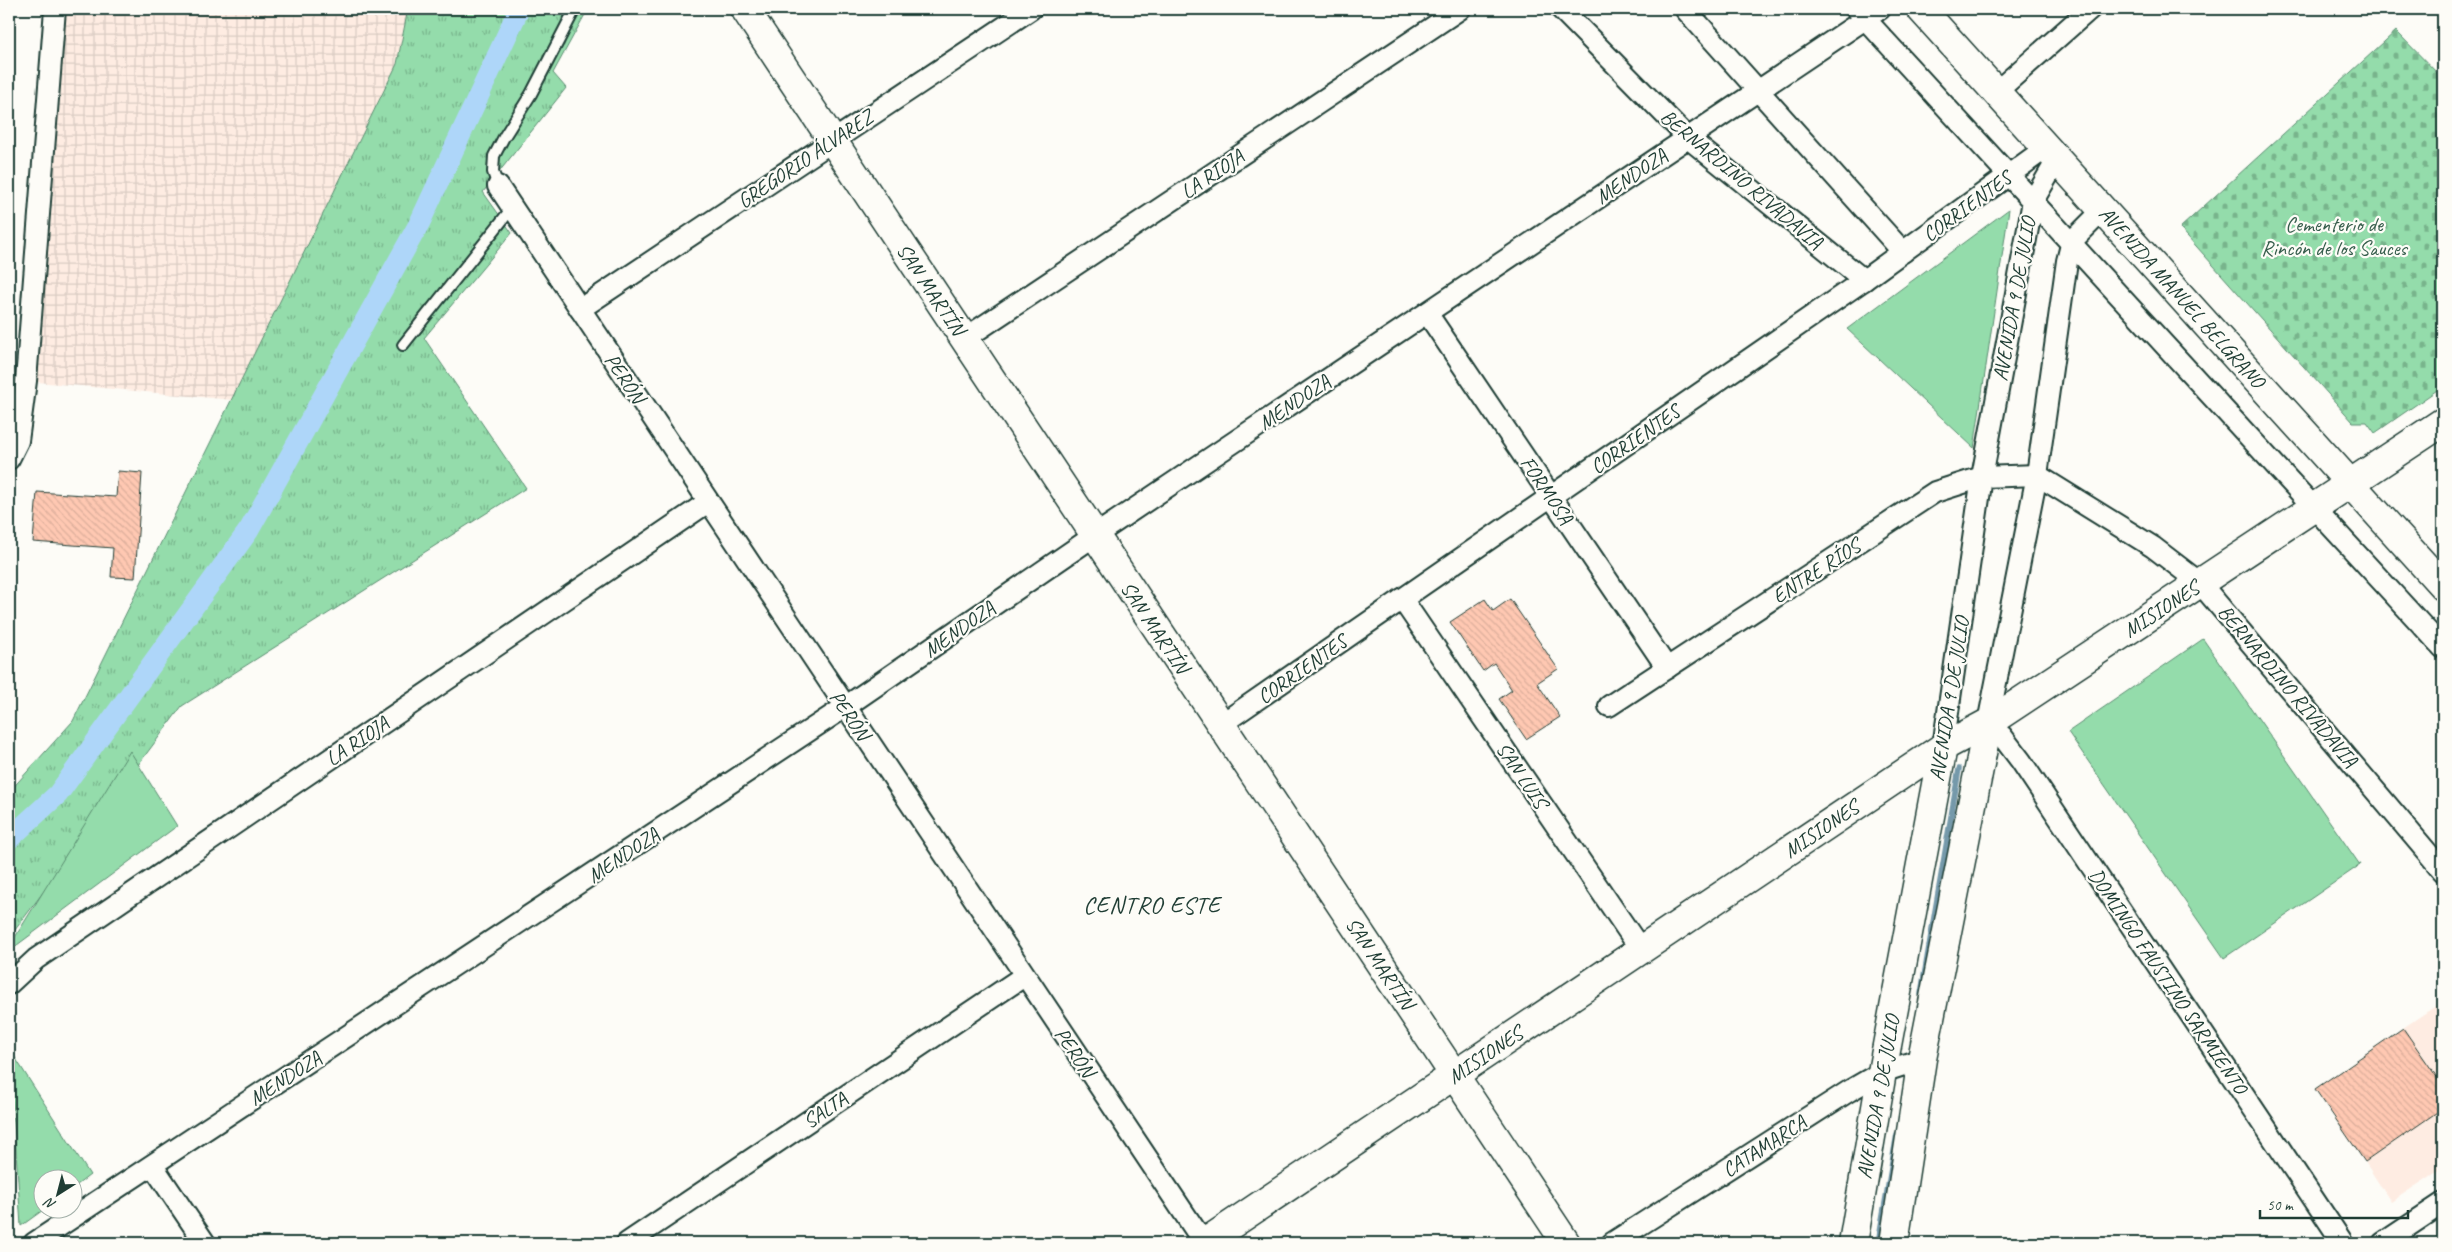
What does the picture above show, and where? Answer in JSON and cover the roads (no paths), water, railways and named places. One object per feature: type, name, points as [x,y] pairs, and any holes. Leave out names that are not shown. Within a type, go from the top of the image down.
[{"type":"street","points":[[9,459],[18,441],[26,381],[55,9]]},
{"type":"street","name":"SAN MARTÍN","points":[[745,9],[1566,1243]]},
{"type":"street","name":"GREGORIO ÁLVAREZ","points":[[580,309],[1031,9]]},
{"type":"street","name":"LA RIOJA","points":[[964,339],[1460,9]]},
{"type":"street","name":"BERNARDINO RIVADAVIA","points":[[1561,9],[1688,138],[1864,280]]},
{"type":"street","points":[[1686,9],[1903,252]]},
{"type":"street","name":"AVENIDA MANUEL BELGRANO","points":[[1921,9],[2443,586]]},
{"type":"street","points":[[1996,92],[2090,9]]},
{"type":"street","points":[[1867,12],[2008,177],[2072,241],[2443,648]]},
{"type":"street","name":"MENDOZA","points":[[34,1243],[845,707],[1094,536],[1759,91],[1867,12]]},
{"type":"street","name":"CORRIENTES","points":[[1220,725],[1864,280],[2008,177],[2052,154]]},
{"type":"street","name":"AVENIDA 9 DE JULIO","points":[[1853,1243],[1882,1072],[1943,747],[1982,477],[2032,201],[2052,154]]},
{"type":"street","name":"PERÓN","points":[[498,186],[1204,1243]]},
{"type":"street","points":[[2072,241],[2103,210]]},
{"type":"street","name":"AVENIDA 9 DE JULIO","points":[[1894,1243],[1922,1058],[2037,475],[2072,241]]},
{"type":"street","name":"FORMOSA","points":[[1427,313],[1667,668]]},
{"type":"street","name":"MISIONES","points":[[1204,1243],[1943,747],[1988,723],[2443,422]]},
{"type":"street","name":"BERNARDINO RIVADAVIA","points":[[2037,475],[2153,547],[2200,583],[2443,871]]},
{"type":"street","name":"ENTRE RÍOS","points":[[1608,706],[1935,492],[1982,477],[2037,475]]},
{"type":"street","name":"LA RIOJA","points":[[9,984],[36,959],[708,502]]},
{"type":"street","name":"SAN LUIS","points":[[1402,599],[1641,950]]},
{"type":"street","name":"DOMINGO FAUSTINO SARMIENTO","points":[[1988,723],[2002,736],[2021,761],[2343,1243]]},
{"type":"street","name":"SALTA","points":[[627,1243],[1024,976]]},
{"type":"street","name":"CATAMARCA","points":[[1612,1243],[1882,1072],[1922,1058]]},
{"type":"street","points":[[153,1166],[205,1243]]},
{"type":"street","points":[[2383,1243],[2443,1204]]},
{"type":"lane","points":[[498,186],[494,172],[494,156],[531,94],[575,9]]},
{"type":"lane","points":[[403,345],[512,208]]},
{"type":"waterway","points":[[9,839],[58,794],[249,530],[420,222],[519,9]]},
{"type":"waterway","points":[[1921,994],[1959,769]]},
{"type":"waterway","points":[[1878,1243],[1897,1134]]},
{"type":"district","name":"CENTRO ESTE","points":[[1152,905]]},
{"type":"park label","name":"Cementerio de Rincón de los Sauces","points":[[2334,236]]}]
